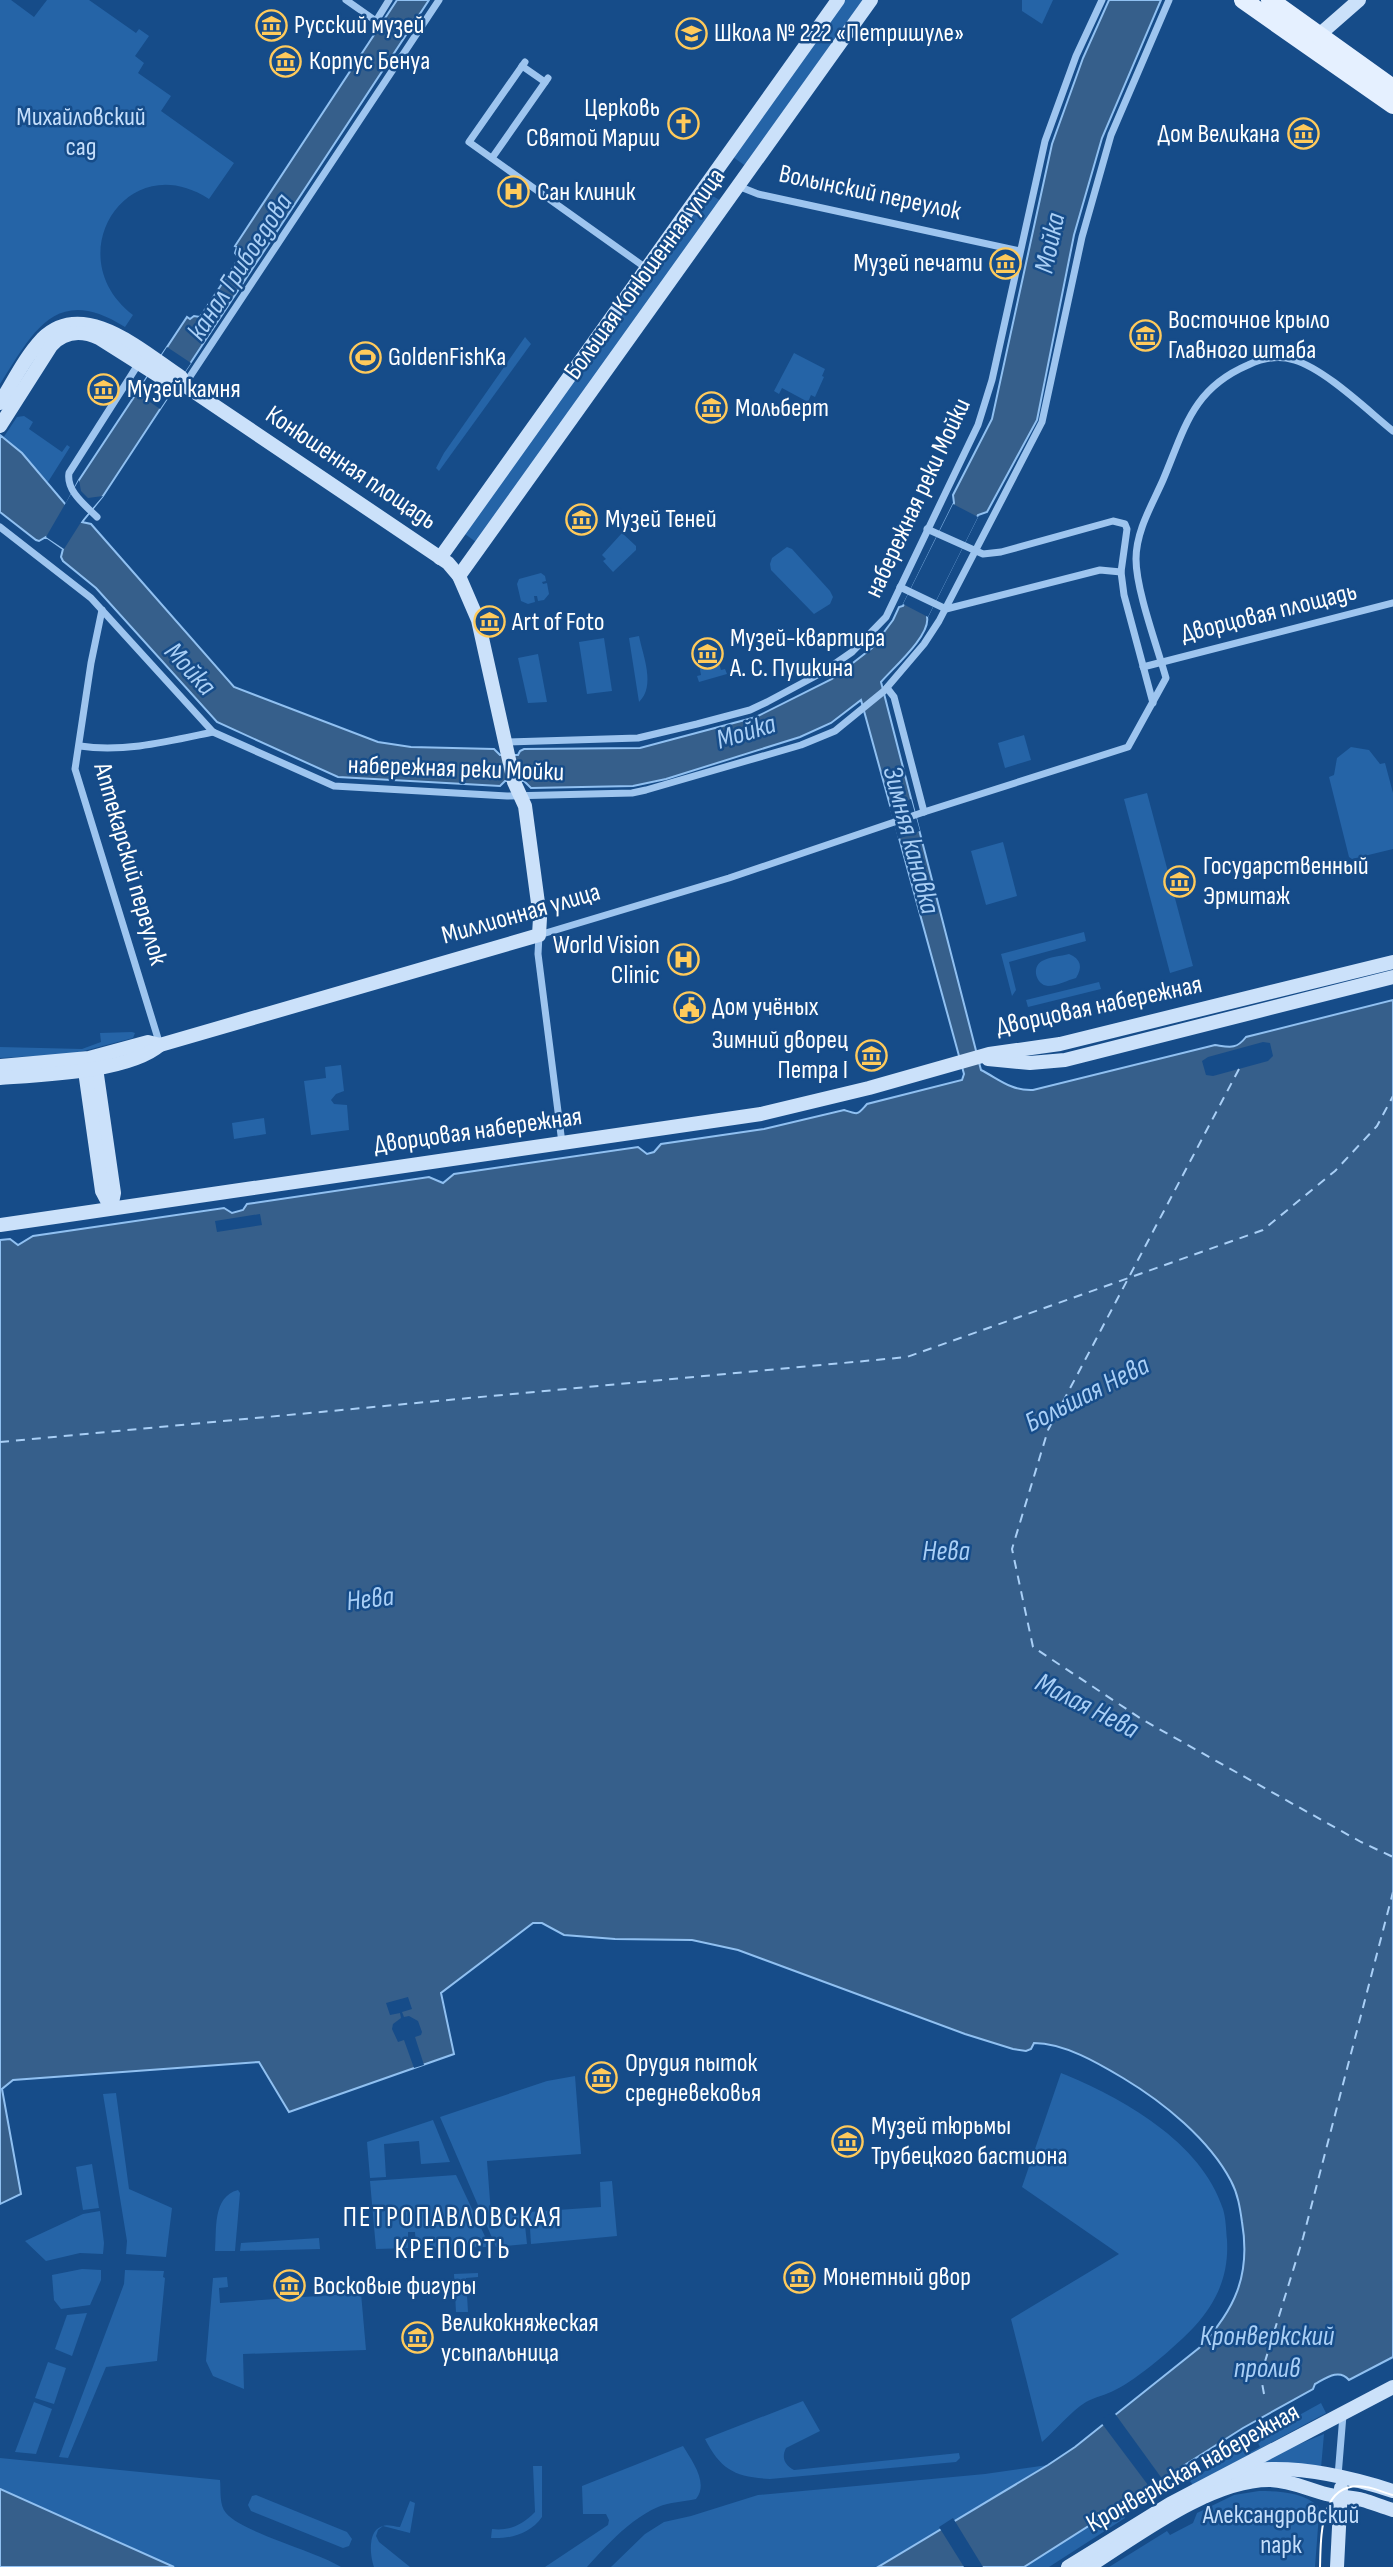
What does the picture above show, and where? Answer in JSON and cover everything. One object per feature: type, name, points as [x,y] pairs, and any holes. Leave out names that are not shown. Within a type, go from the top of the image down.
[{"type":"main road","name":"Большая Конюшенная улица","points":[[440,558],[838,0]]},
{"type":"main road","name":"Большая Конюшенная улица","points":[[459,576],[871,0]]},
{"type":"main road","points":[[1243,0],[1393,88]]},
{"type":"main road","points":[[1270,0],[1393,106]]},
{"type":"main road","points":[[1317,43],[1359,0]]},
{"type":"main road","name":"Волынский переулок","points":[[716,170],[738,186]]},
{"type":"main road","points":[[0,403],[40,342],[51,332],[71,324],[99,326],[150,365]]},
{"type":"main road","points":[[0,425],[51,346],[65,335],[94,335],[150,365]]},
{"type":"main road","name":"Конюшенная площадь","points":[[150,365],[180,382],[440,558],[459,576],[473,606],[514,782],[525,806],[539,913],[539,935]]},
{"type":"main road","points":[[458,532],[455,540],[459,549],[472,552],[480,547]]},
{"type":"main road","name":"Миллионная улица","points":[[0,1078],[90,1066],[148,1042],[160,1045],[539,935]]},
{"type":"main road","name":"Дворцовая набережная","points":[[0,1225],[761,1114],[989,1054],[1060,1044],[1393,962]]},
{"type":"main road","name":"Дворцовая набережная","points":[[981,1057],[1030,1063],[1065,1060],[1393,977]]},
{"type":"main road","name":"Миллионная улица","points":[[0,1066],[90,1066]]},
{"type":"main road","points":[[90,1066],[114,1193],[111,1208]]},
{"type":"main road","name":"Кронверкская набережная","points":[[1068,2567],[1170,2504],[1393,2387]]},
{"type":"main road","points":[[1223,2475],[1270,2469],[1338,2476],[1393,2491]]},
{"type":"main road","points":[[1337,2567],[1342,2497],[1338,2476]]},
{"type":"main road","name":"Кронверкская набережная","points":[[1088,2567],[1156,2524],[1232,2485],[1269,2480],[1288,2482],[1393,2510]]},
{"type":"street","points":[[346,0],[376,21],[390,0]]},
{"type":"street","points":[[180,382],[439,0]]},
{"type":"street","name":"набережная реки Мойки","points":[[507,748],[638,738],[750,710],[823,672],[859,647],[886,617],[982,416],[1045,141],[1076,56],[1102,0]]},
{"type":"street","points":[[1143,667],[1162,662],[1166,678],[1128,747],[920,813],[894,697],[885,690],[924,644],[946,609],[1042,422],[1082,237],[1111,135],[1169,0]]},
{"type":"street","points":[[492,158],[547,80],[523,64],[469,142],[647,268]]},
{"type":"street","name":"Волынский переулок","points":[[738,186],[758,194],[1020,251]]},
{"type":"street","name":"Дворцовая площадь","points":[[1393,431],[1318,370],[1294,360],[1276,357],[1257,360],[1213,384],[1199,400],[1148,514],[1137,546],[1137,575],[1162,662],[1393,603]]},
{"type":"street","points":[[97,517],[72,491],[68,478],[71,468],[150,365]]},
{"type":"street","points":[[927,529],[983,554],[1002,552],[1119,521],[1125,524],[1127,529],[1121,572],[1124,595],[1153,703]]},
{"type":"street","name":"набережная реки Мойки","points":[[0,527],[91,598],[213,732],[334,786],[521,796],[632,793],[801,745],[835,731],[885,690]]},
{"type":"street","points":[[900,587],[946,609],[1100,570],[1121,572]]},
{"type":"street","name":"Аптекарский переулок","points":[[102,610],[75,769],[160,1045]]},
{"type":"street","points":[[80,747],[106,749],[213,732]]},
{"type":"street","name":"Миллионная улица","points":[[539,935],[729,878],[920,813]]},
{"type":"street","points":[[539,935],[538,954],[562,1143]]},
{"type":"street","points":[[1338,2476],[1343,2414]]},
{"type":"green space","name":"Михайловский сад","points":[[0,0],[11,0],[34,17],[47,0],[89,0],[136,33],[139,29],[149,36],[135,56],[144,63],[138,73],[171,96],[161,111],[234,163],[209,199],[179,186],[152,186],[129,197],[112,215],[102,239],[101,265],[111,291],[133,315],[125,327],[101,315],[81,310],[64,312],[49,320],[36,332],[0,384]]},
{"type":"green space","points":[[845,0],[865,0],[747,167],[733,157]]},
{"type":"green space","points":[[1022,0],[1053,0],[1042,24],[1022,11]]},
{"type":"green space","points":[[708,193],[721,201],[476,542],[465,534]]},
{"type":"green space","points":[[525,337],[531,344],[439,471],[436,468],[444,453]]},
{"type":"green space","points":[[794,353],[825,369],[815,397],[811,395],[808,402],[782,388],[779,394],[774,391]]},
{"type":"green space","points":[[24,416],[33,422],[29,429],[62,452],[67,445],[70,447],[48,482],[22,453],[3,438],[17,417]]},
{"type":"green space","points":[[622,533],[636,546],[636,550],[613,572],[603,561],[606,559],[602,555]]},
{"type":"green space","points":[[787,547],[792,549],[833,597],[830,604],[814,614],[771,570],[772,558]]},
{"type":"green space","points":[[541,573],[545,576],[546,581],[542,582],[547,583],[549,594],[544,600],[538,601],[537,596],[534,596],[535,602],[528,604],[521,601],[517,584],[519,579]]},
{"type":"green space","points":[[639,636],[648,679],[647,688],[639,702],[629,638]]},
{"type":"green space","points":[[604,638],[612,691],[587,694],[579,642]]},
{"type":"green space","points":[[538,654],[547,702],[528,703],[518,658]]},
{"type":"green space","points":[[712,654],[717,656],[721,670],[725,669],[727,674],[699,682],[697,676],[701,675],[698,659]]},
{"type":"green space","points":[[1024,735],[1031,760],[1005,768],[998,743]]},
{"type":"green space","points":[[1351,747],[1369,750],[1380,764],[1385,763],[1393,793],[1393,849],[1352,859],[1349,857],[1329,777],[1334,775],[1337,758]]},
{"type":"green space","points":[[1147,793],[1193,966],[1170,973],[1124,799]]},
{"type":"green space","points":[[1003,842],[1017,896],[986,905],[971,851]]},
{"type":"green space","points":[[1084,932],[1086,941],[1009,962],[1016,990],[1012,996],[1001,954]]},
{"type":"green space","points":[[1069,954],[1080,964],[1076,978],[1051,986],[1040,983],[1036,971],[1042,961]]},
{"type":"green space","points":[[1099,982],[1101,989],[1028,1007],[1026,1000]]},
{"type":"green space","points":[[100,1033],[135,1033],[133,1038],[72,1054],[0,1058],[0,1047],[82,1049],[101,1042]]},
{"type":"green space","points":[[341,1065],[344,1091],[331,1100],[334,1104],[347,1105],[349,1130],[311,1135],[304,1081],[326,1078],[325,1067]]},
{"type":"green space","points":[[264,1118],[266,1134],[234,1139],[232,1123]]},
{"type":"green space","points":[[1061,2073],[1133,2109],[1157,2125],[1197,2163],[1212,2185],[1223,2209],[1227,2253],[1220,2287],[1209,2308],[1194,2327],[1135,2378],[1080,2406],[1042,2442],[1011,2319],[1119,2254],[1022,2187]]},
{"type":"green space","points":[[575,2076],[581,2154],[487,2161],[491,2214],[522,2213],[527,2244],[496,2247],[440,2117],[547,2081]]},
{"type":"green space","points":[[116,2093],[129,2189],[172,2208],[166,2257],[126,2254],[127,2241],[103,2094]]},
{"type":"green space","points":[[433,2120],[450,2162],[421,2164],[419,2141],[384,2144],[386,2177],[370,2178],[367,2142]]},
{"type":"green space","points":[[92,2164],[99,2208],[83,2210],[76,2167]]},
{"type":"green space","points":[[456,2175],[490,2247],[416,2248],[415,2232],[408,2232],[408,2248],[376,2249],[370,2181]]},
{"type":"green space","points":[[612,2181],[617,2236],[531,2244],[529,2212],[601,2207],[600,2182]]},
{"type":"green space","points":[[238,2190],[240,2193],[235,2251],[215,2251],[220,2207],[230,2194]]},
{"type":"green space","points":[[100,2211],[103,2254],[80,2253],[46,2261],[25,2241],[83,2214]]},
{"type":"green space","points":[[319,2238],[320,2249],[240,2251],[241,2243]]},
{"type":"green space","points":[[82,2269],[101,2270],[101,2280],[90,2305],[61,2309],[54,2300],[52,2275]]},
{"type":"green space","points":[[125,2270],[164,2271],[157,2361],[106,2367],[68,2458],[59,2457],[124,2284]]},
{"type":"green space","points":[[478,2273],[478,2277],[466,2278],[468,2312],[456,2312],[454,2274]]},
{"type":"green space","points":[[227,2277],[228,2287],[219,2288],[220,2303],[361,2293],[366,2350],[243,2354],[244,2389],[213,2376],[206,2361],[213,2278]]},
{"type":"green space","points":[[87,2313],[72,2356],[55,2349],[67,2315]]},
{"type":"green space","points":[[48,2362],[66,2368],[54,2404],[35,2398]]},
{"type":"green space","points":[[803,2401],[820,2431],[786,2448],[785,2461],[794,2470],[959,2453],[960,2458],[956,2462],[770,2479],[738,2474],[730,2470],[717,2458],[705,2439]]},
{"type":"green space","points":[[34,2402],[52,2409],[36,2454],[15,2452]]},
{"type":"green space","points":[[1321,2403],[1326,2413],[1193,2485],[1190,2481],[1245,2445],[1249,2453],[1260,2447],[1256,2439]]},
{"type":"green space","points":[[1324,2434],[1321,2468],[1260,2462],[1260,2460]]},
{"type":"green space","points":[[683,2446],[700,2479],[700,2493],[696,2499],[667,2504],[638,2518],[587,2567],[545,2567],[608,2525],[606,2514],[583,2514],[582,2486]]},
{"type":"green space","points":[[0,2458],[220,2480],[222,2506],[235,2520],[341,2567],[174,2567],[0,2489]]},
{"type":"green space","points":[[1048,2465],[878,2567],[611,2567],[645,2534],[664,2522],[758,2495],[985,2474]]},
{"type":"green space","points":[[533,2466],[542,2466],[542,2517],[532,2528],[519,2534],[491,2538],[492,2529],[515,2526],[535,2512]]},
{"type":"green space","name":"Александровский парк","points":[[1259,2491],[1298,2495],[1318,2506],[1315,2567],[1109,2567],[1167,2531],[1170,2535],[1193,2523],[1197,2513],[1234,2495]]},
{"type":"green space","points":[[256,2495],[347,2532],[352,2539],[349,2546],[343,2548],[251,2511],[248,2505],[252,2496]]},
{"type":"green space","points":[[1138,2495],[1142,2504],[1125,2518],[1049,2567],[1024,2567]]},
{"type":"green space","points":[[410,2501],[415,2503],[410,2533],[383,2526],[400,2527]]},
{"type":"green space","points":[[383,2526],[376,2536],[379,2542],[410,2567],[374,2567],[371,2557],[372,2538],[378,2528]]},
{"type":"water","name":"Нева","points":[[397,0],[429,0],[103,496],[82,522],[91,524],[234,687],[378,742],[411,747],[494,749],[500,755],[518,755],[524,749],[640,748],[756,717],[832,679],[872,648],[893,620],[899,607],[903,606],[954,503],[953,495],[992,419],[1052,144],[1083,58],[1109,0],[1161,0],[1102,138],[1074,235],[1037,420],[987,512],[978,515],[927,617],[923,633],[881,682],[981,1070],[1012,1086],[1033,1090],[1215,1045],[1235,1046],[1246,1037],[1393,1000],[1393,2357],[1349,2380],[1337,2374],[1315,2384],[1313,2389],[1243,2428],[1024,2567],[878,2567],[1075,2447],[1199,2348],[1231,2305],[1242,2275],[1244,2259],[1237,2196],[1222,2166],[1198,2136],[1154,2098],[1103,2066],[1069,2050],[1034,2043],[1031,2049],[1026,2051],[1013,2049],[965,2034],[738,1950],[692,1940],[564,1935],[542,1923],[533,1923],[441,1993],[454,2054],[289,2112],[259,2062],[13,2080],[2,2089],[21,2194],[0,2204],[0,1240],[10,1239],[18,1245],[33,1236],[224,1208],[232,1213],[243,1210],[247,1204],[429,1177],[443,1183],[454,1174],[638,1147],[647,1154],[654,1152],[661,1144],[764,1129],[844,1110],[857,1113],[867,1104],[962,1080],[964,1074],[861,700],[831,723],[800,737],[666,779],[633,786],[531,788],[524,781],[505,781],[500,786],[338,777],[217,722],[96,588],[63,561],[63,549],[46,537],[36,540],[0,512],[0,435],[22,453],[66,505],[79,480],[187,317],[200,317],[239,258],[235,253],[235,246]]},
{"type":"water","points":[[0,2489],[174,2567],[0,2567]]},
{"type":"pier","points":[[167,347],[191,363],[160,409],[137,393]]},
{"type":"pier","points":[[79,480],[81,491],[88,498],[103,496],[83,519],[64,549],[46,537]]},
{"type":"pier","points":[[953,504],[978,517],[928,617],[903,604]]},
{"type":"pier","points":[[911,799],[920,831],[898,839],[889,807]]},
{"type":"pier","points":[[1263,1042],[1270,1043],[1273,1056],[1268,1061],[1213,1076],[1206,1075],[1202,1061],[1208,1057]]},
{"type":"pier","points":[[260,1214],[262,1225],[217,1232],[215,1221]]},
{"type":"pier","points":[[408,1997],[412,2009],[402,2012],[404,2017],[409,2016],[418,2021],[422,2032],[415,2037],[424,2065],[414,2068],[404,2040],[398,2042],[392,2029],[393,2024],[401,2018],[400,2013],[390,2015],[386,2003]]},
{"type":"pier","points":[[1113,2411],[1163,2480],[1151,2489],[1100,2421]]},
{"type":"pier","points":[[953,2518],[983,2567],[964,2567],[939,2527]]},
{"type":"ferry route","points":[[1239,1069],[1048,1430],[1012,1549],[1033,1647],[1143,1720],[1361,1842],[1393,1857]]},
{"type":"ferry route","points":[[0,1442],[907,1357],[1263,1230],[1335,1171],[1377,1126],[1393,1096]]},
{"type":"ferry route","points":[[1264,2394],[1263,2368],[1303,2238],[1393,1892]]},
{"type":"tram line","points":[[1320,2567],[1326,2513],[1339,2492],[1351,2487],[1366,2487],[1393,2495]]},
{"type":"place","name":"Русский музей","points":[[271,25]]},
{"type":"place","name":"Школа № 222 «Петришуле»","points":[[691,33]]},
{"type":"place","name":"Корпус Бенуа","points":[[286,61]]},
{"type":"place","name":"Церковь Святой Марии","points":[[683,123]]},
{"type":"place","name":"Дом Великана","points":[[1303,134]]},
{"type":"place","name":"Сан клиник","points":[[514,192]]},
{"type":"place","name":"Музей печати","points":[[1006,263]]},
{"type":"place","name":"Восточное крыло Главного штаба","points":[[1145,335]]},
{"type":"place","name":"GoldenFishKa","points":[[365,357]]},
{"type":"place","name":"Музей камня","points":[[104,389]]},
{"type":"place","name":"Мольберт","points":[[712,408]]},
{"type":"place","name":"Музей Теней","points":[[582,519]]},
{"type":"place","name":"Art of Foto","points":[[489,622]]},
{"type":"place","name":"Музей-квартира А. С. Пушкина","points":[[707,653]]},
{"type":"place","name":"Государственный Эрмитаж","points":[[1180,881]]},
{"type":"place","name":"World Vision Clinic","points":[[683,960]]},
{"type":"place","name":"Дом учёных","points":[[689,1007]]},
{"type":"place","name":"Зимний дворец Петра I","points":[[871,1055]]},
{"type":"place","name":"Орудия пыток средневековья","points":[[602,2078]]},
{"type":"place","name":"Музей тюрьмы Трубецкого бастиона","points":[[848,2141]]},
{"type":"place","name":"Монетный двор","points":[[800,2277]]},
{"type":"place","name":"Восковые фигуры","points":[[290,2286]]},
{"type":"place","name":"Великокняжеская усыпальница","points":[[418,2338]]},
{"type":"district","name":"ПЕТРОПАВЛОВСКАЯ КРЕПОСТЬ","points":[[453,2233]]},
{"type":"water label","name":"Мойка","points":[[1050,243]]},
{"type":"water label","name":"канал Грибоедова","points":[[240,267]]},
{"type":"water label","name":"Мойка","points":[[190,669]]},
{"type":"water label","name":"Мойка","points":[[746,732]]},
{"type":"water label","name":"Зимняя канавка","points":[[911,840]]},
{"type":"water label","name":"Большая Нева","points":[[1087,1394]]},
{"type":"water label","name":"Малая Нева","points":[[1087,1706]]},
{"type":"water label","name":"Кронверкский пролив","points":[[1267,2352]]}]
